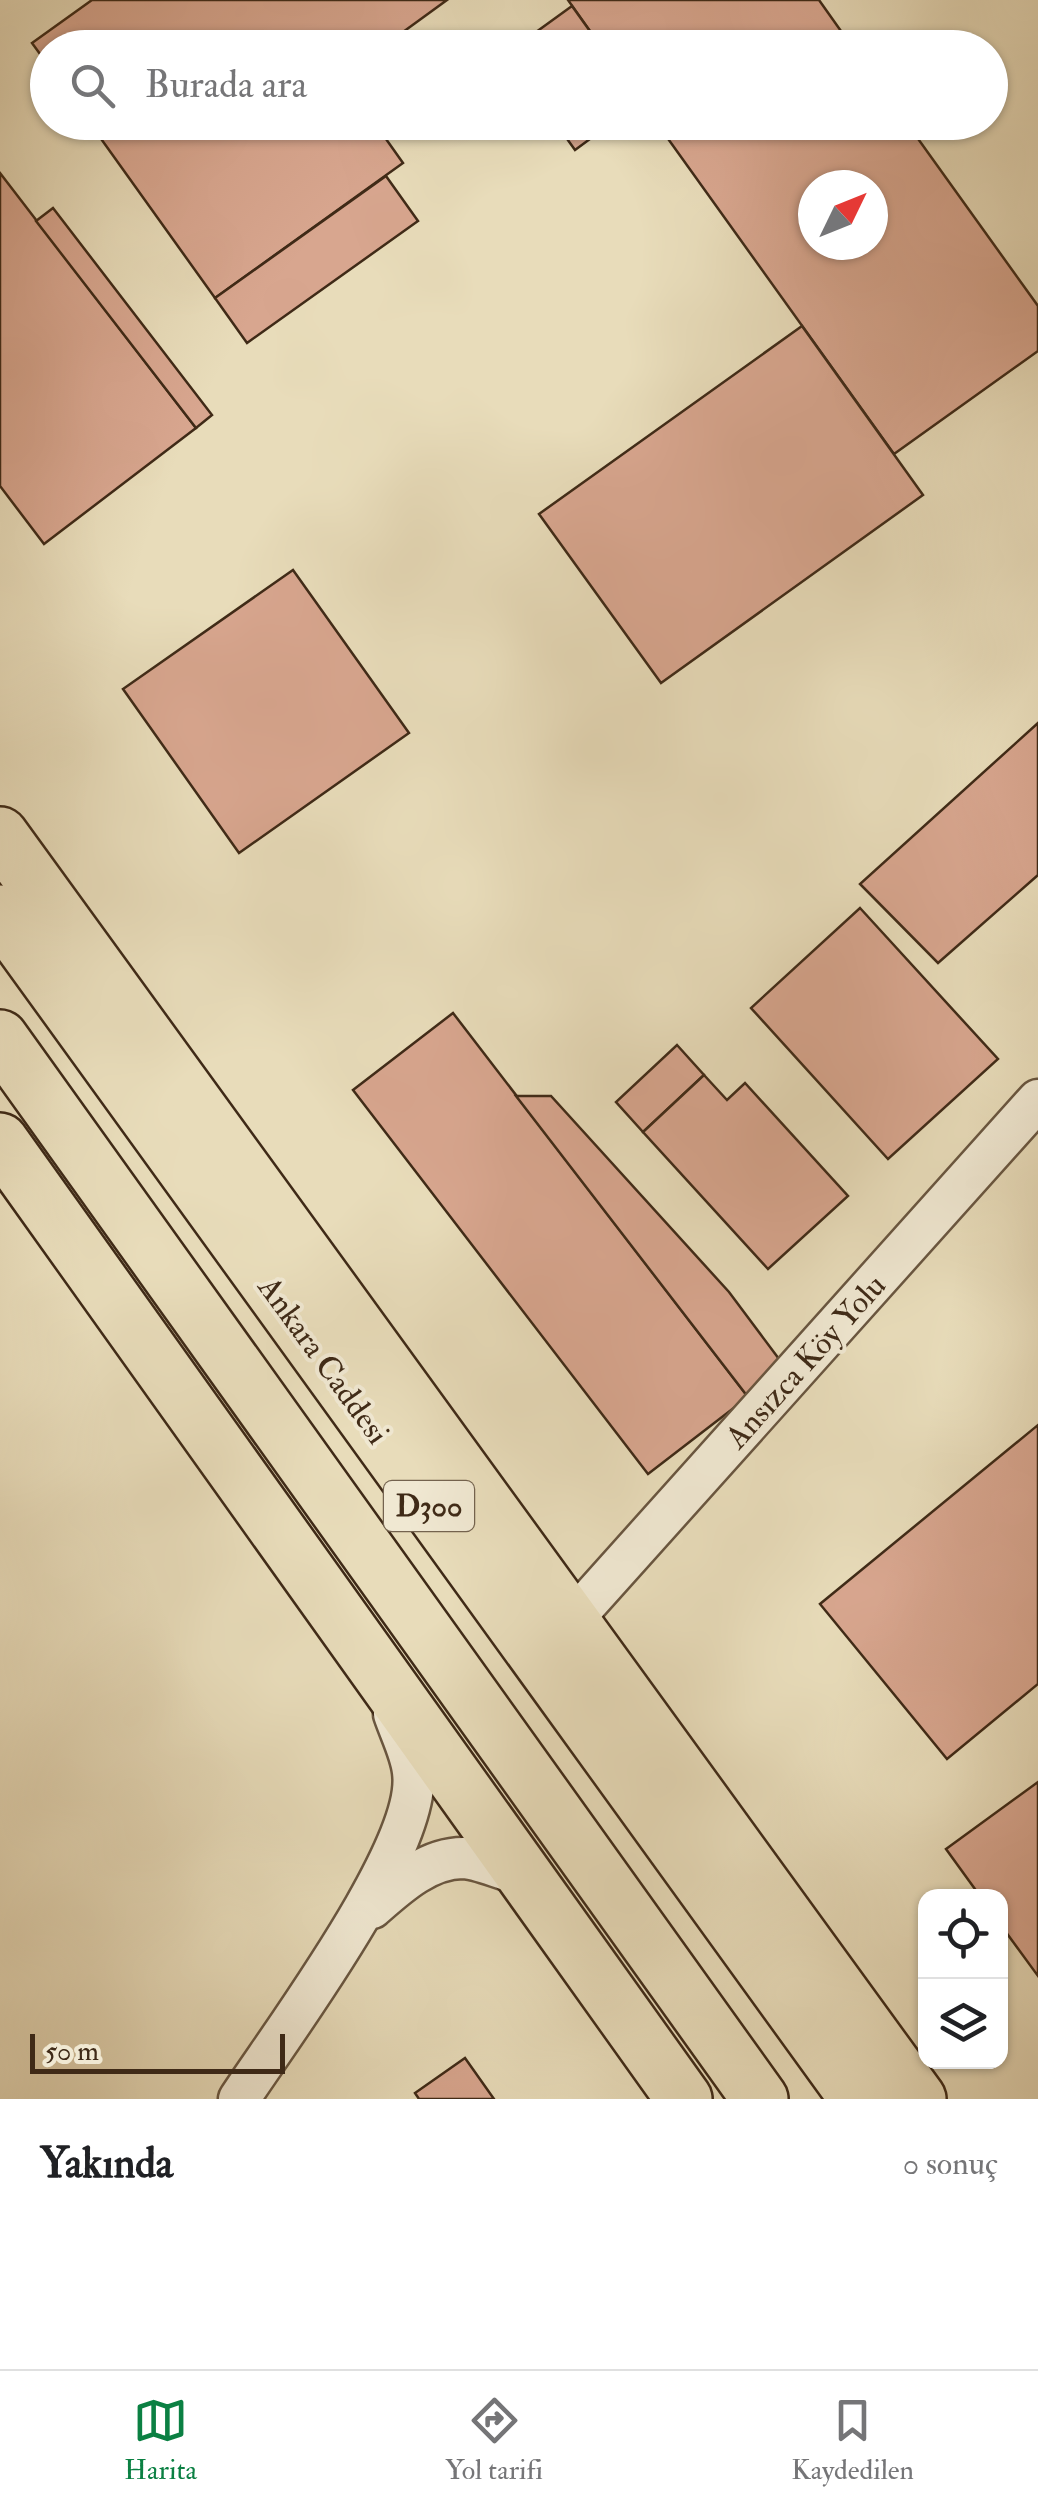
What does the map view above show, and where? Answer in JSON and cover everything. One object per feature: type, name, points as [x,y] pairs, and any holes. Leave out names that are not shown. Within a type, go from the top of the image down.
[{"type":"highway","points":[[0,835],[918,2099]]},
{"type":"highway","name":"Ankara Caddesi","points":[[0,913],[858,2099]]},
{"type":"highway","name":"D300","points":[[0,1038],[760,2099]]},
{"type":"highway","points":[[0,1141],[684,2099]]},
{"type":"street","name":"Ansızca Köy Yolu","points":[[571,1621],[1038,1100]]},
{"type":"street","points":[[239,2099],[379,1883],[409,1818],[414,1772],[380,1672]]},
{"type":"street","points":[[351,1928],[395,1888],[429,1866],[464,1858],[525,1876]]},
{"type":"building","points":[[92,0],[447,0],[406,30],[50,30]]},
{"type":"building","points":[[568,0],[819,0],[840,30],[589,30]]},
{"type":"building","points":[[572,6],[589,30],[539,30]]},
{"type":"building","points":[[102,140],[387,140],[403,163],[215,298]]},
{"type":"building","points":[[568,140],[589,140],[575,150]]},
{"type":"building","points":[[669,140],[919,140],[1038,306],[1038,351],[894,454]]},
{"type":"building","points":[[0,173],[196,428],[44,544],[0,486]]},
{"type":"building","points":[[386,176],[418,221],[247,343],[215,298]]},
{"type":"building","points":[[53,208],[212,415],[196,428],[36,221]]},
{"type":"building","points":[[802,326],[923,495],[661,683],[539,514]]},
{"type":"building","points":[[293,570],[409,733],[239,853],[123,689]]},
{"type":"building","points":[[1038,723],[1038,875],[938,963],[860,884]]},
{"type":"building","points":[[860,908],[998,1059],[888,1159],[751,1008]]},
{"type":"building","points":[[453,1013],[748,1397],[648,1474],[353,1090]]},
{"type":"building","points":[[677,1045],[704,1075],[643,1132],[616,1102]]},
{"type":"building","points":[[704,1075],[727,1100],[745,1083],[848,1196],[768,1269],[643,1132]]},
{"type":"building","points":[[516,1096],[551,1096],[729,1292],[779,1359],[748,1397]]},
{"type":"building","points":[[1038,1425],[1038,1684],[947,1759],[820,1604]]},
{"type":"building","points":[[1038,1782],[1038,1976],[1008,1935],[1008,1889],[975,1889],[946,1849]]},
{"type":"building","points":[[465,2058],[494,2099],[419,2099],[415,2093]]}]
